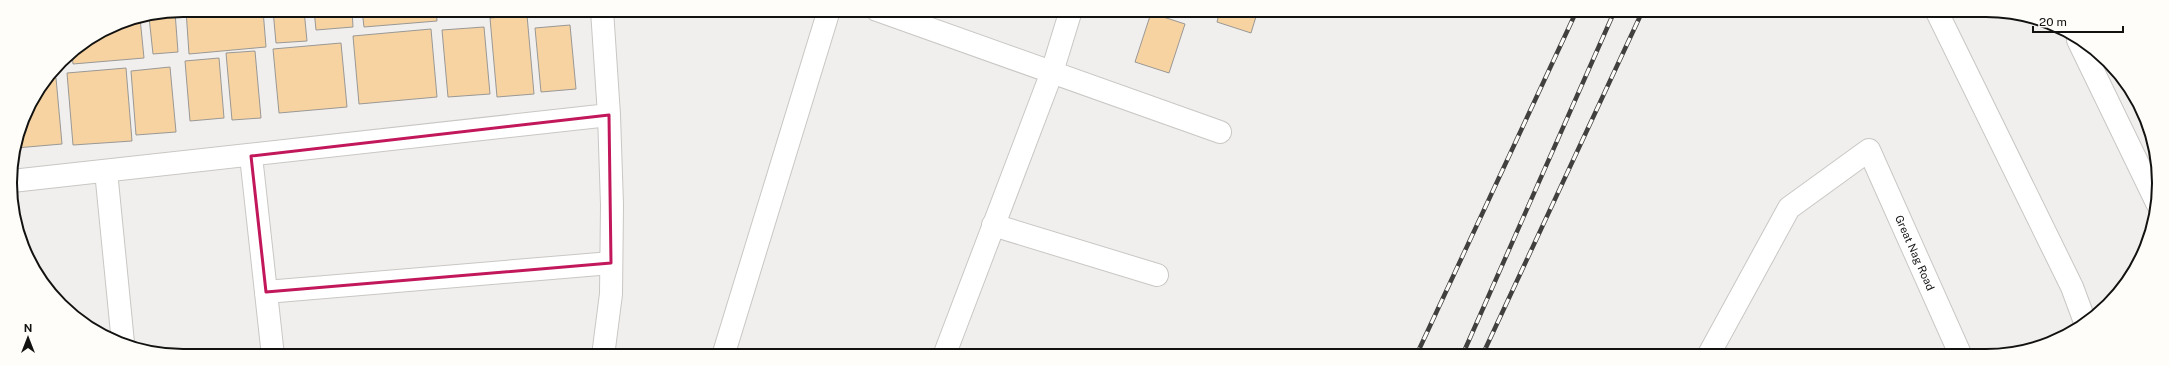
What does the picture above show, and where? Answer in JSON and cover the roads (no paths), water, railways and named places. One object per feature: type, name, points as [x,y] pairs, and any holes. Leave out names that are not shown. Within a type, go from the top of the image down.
[{"type":"street","points":[[602,17],[609,115],[612,205],[611,294],[608,349]]},
{"type":"street","points":[[725,349],[827,17]]},
{"type":"street","points":[[897,17],[1220,132]]},
{"type":"street","points":[[947,349],[1052,72],[1069,17]]},
{"type":"street","points":[[1939,17],[2072,287],[2083,317]]},
{"type":"street","points":[[2082,48],[2152,181]]},
{"type":"street","points":[[17,180],[252,156],[609,115]]},
{"type":"street","name":"Great Nag Road","points":[[1712,349],[1789,208],[1869,150],[1958,349]]},
{"type":"street","points":[[252,156],[272,349]]},
{"type":"street","points":[[106,171],[123,337]]},
{"type":"street","points":[[993,224],[1157,275]]},
{"type":"street","points":[[266,292],[611,263]]},
{"type":"railway","points":[[1419,349],[1574,17]]},
{"type":"railway","points":[[1465,349],[1612,17]]},
{"type":"railway","points":[[1485,349],[1640,17]]}]
